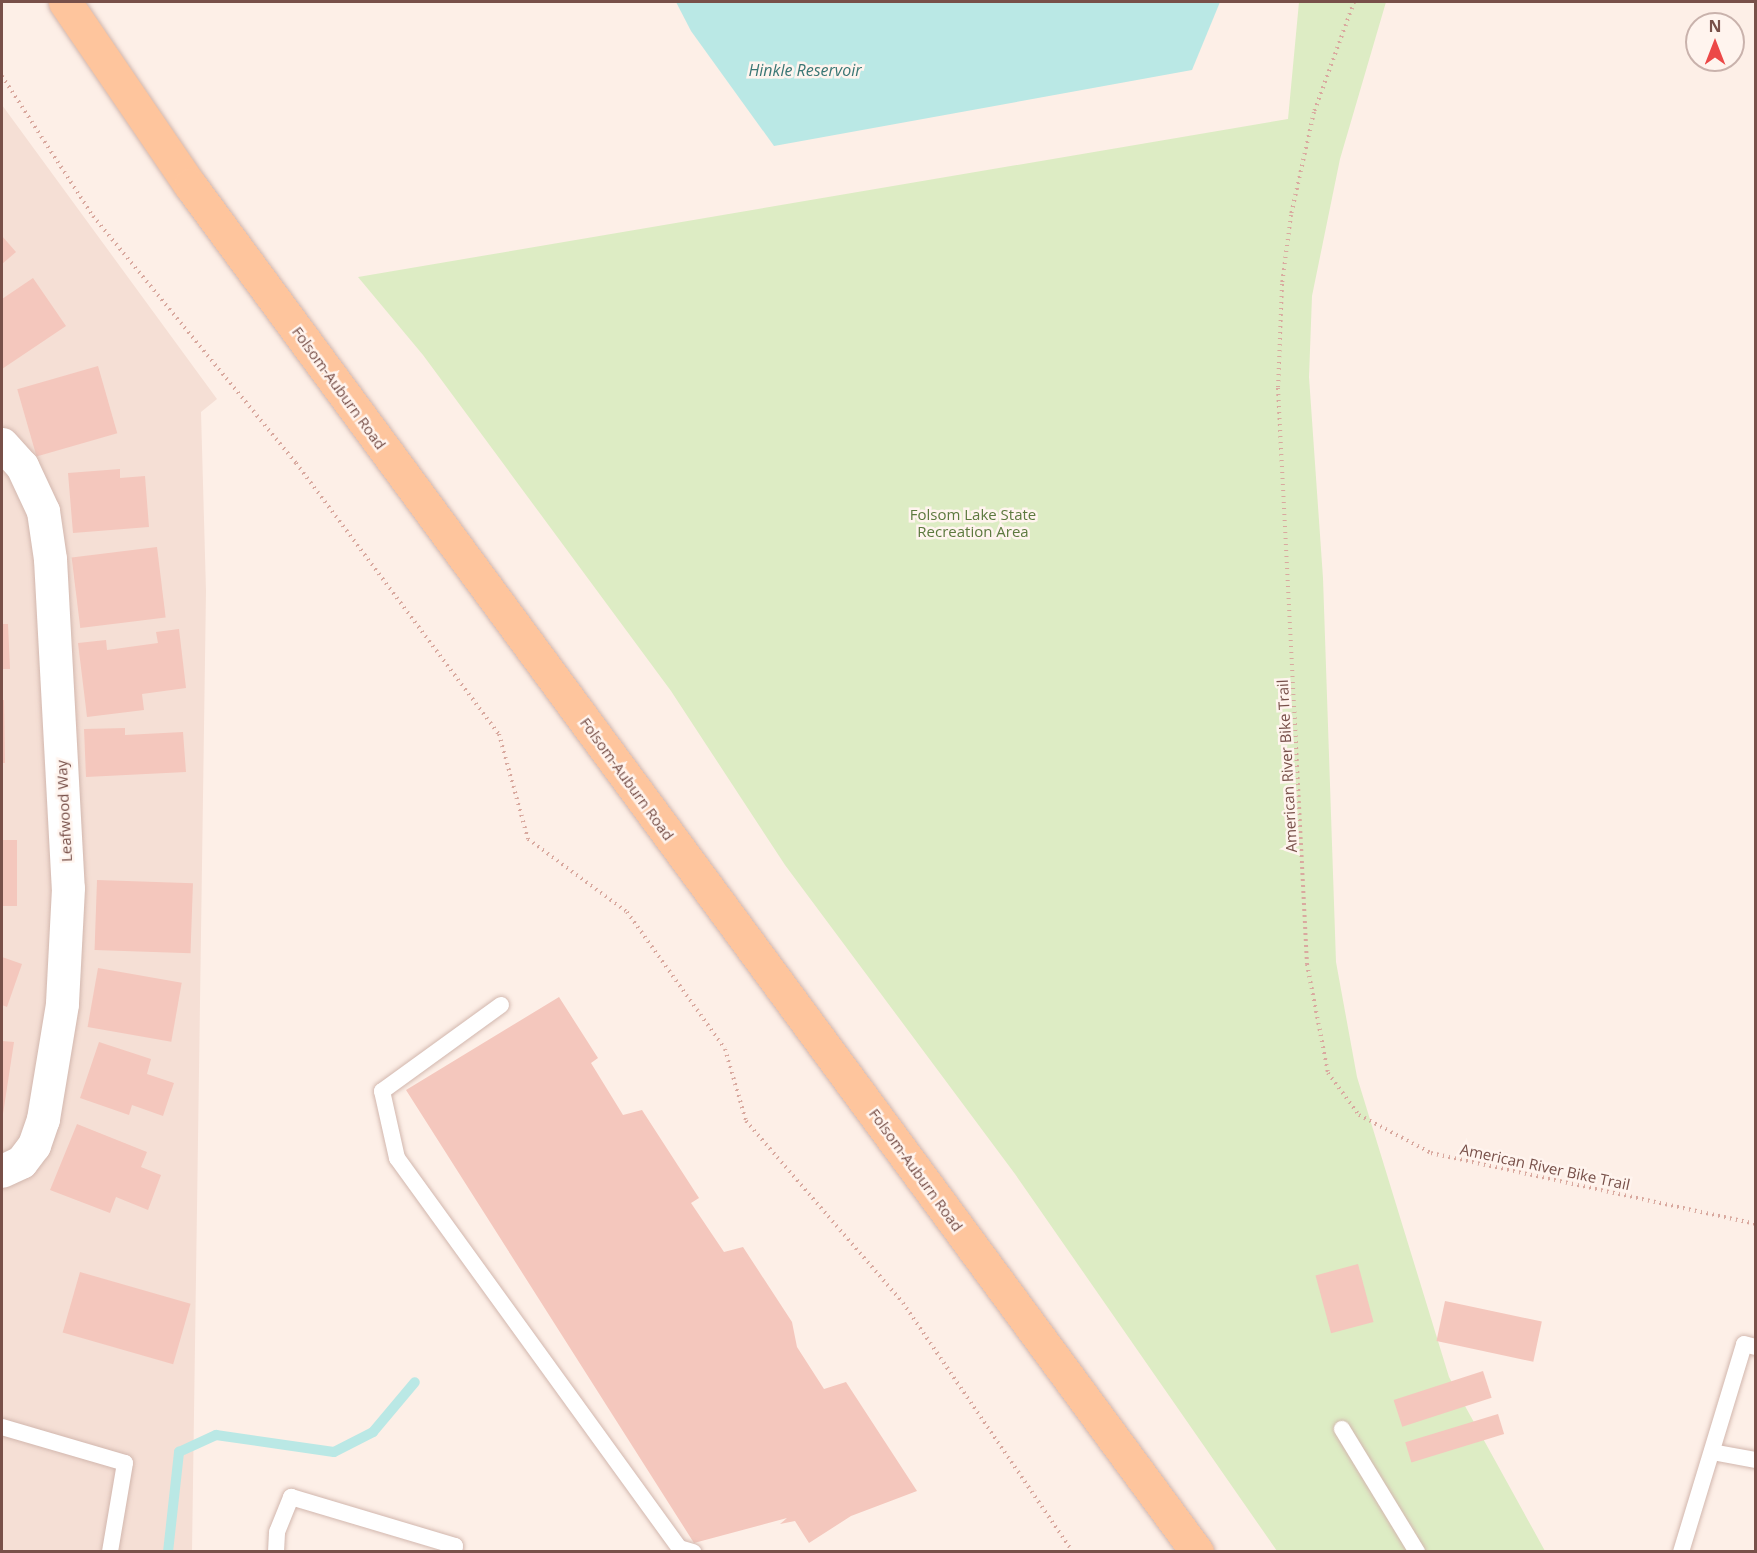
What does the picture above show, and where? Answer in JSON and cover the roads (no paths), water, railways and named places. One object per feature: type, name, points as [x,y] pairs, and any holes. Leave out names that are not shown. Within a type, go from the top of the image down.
[{"type":"main road","name":"Folsom-Auburn Road","points":[[65,2],[197,195],[1197,1551]]},
{"type":"street","name":"Leafwood Way","points":[[2,444],[22,466],[43,511],[50,559],[68,888],[62,1004],[43,1119],[34,1145],[21,1162],[2,1171]]},
{"type":"lane","points":[[501,1005],[382,1091],[397,1158],[679,1548],[693,1551]]},
{"type":"lane","points":[[1682,1551],[1744,1344],[1755,1347]]},
{"type":"lane","points":[[2,1427],[125,1463],[110,1551]]},
{"type":"lane","points":[[1342,1430],[1418,1551]]},
{"type":"lane","points":[[1712,1452],[1755,1460]]},
{"type":"lane","points":[[276,1551],[277,1532],[291,1497],[455,1546],[454,1551]]},
{"type":"water","name":"Hinkle Reservoir","points":[[676,2],[1220,2],[1192,70],[774,146],[691,31]]},
{"type":"waterway","points":[[168,1552],[179,1452],[216,1435],[334,1452],[373,1432],[415,1382]]},
{"type":"park label","name":"Folsom Lake State Recreation Area","points":[[973,522]]}]
